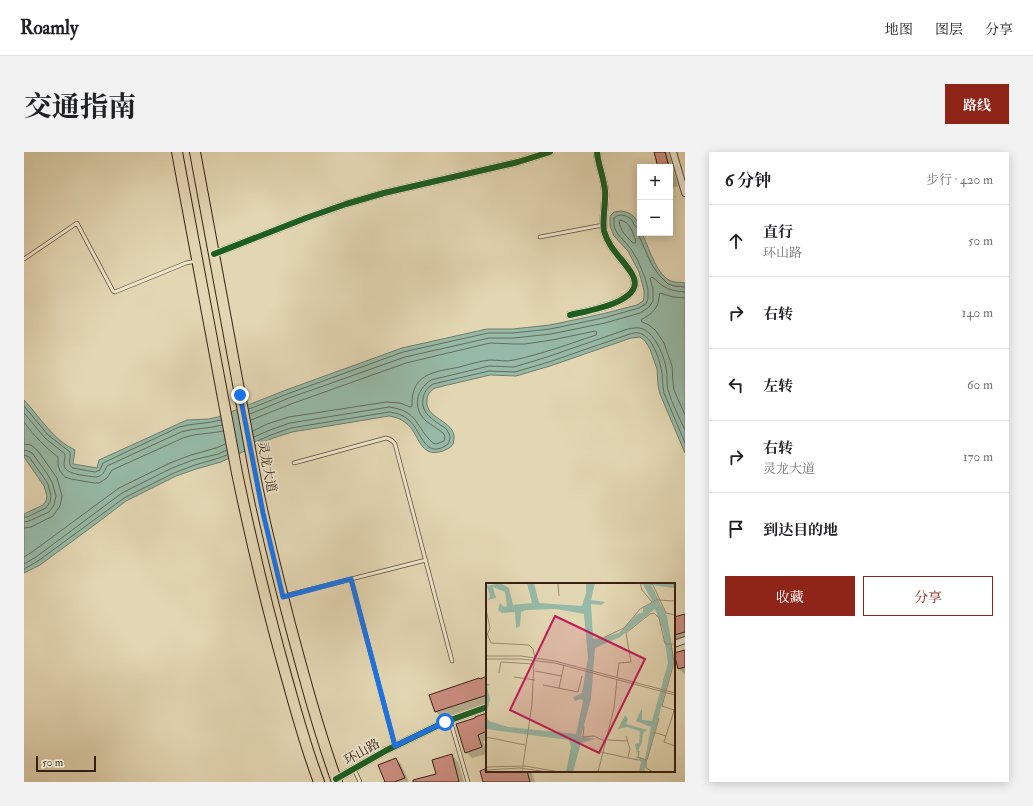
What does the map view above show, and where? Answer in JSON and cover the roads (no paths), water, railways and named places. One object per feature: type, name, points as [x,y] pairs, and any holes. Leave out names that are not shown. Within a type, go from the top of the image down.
[{"type":"main road","points":[[178,152],[237,473],[262,587],[303,734],[319,782]]},
{"type":"main road","name":"灵龙大道","points":[[195,152],[263,513],[283,597],[316,716],[337,780]]},
{"type":"street","points":[[214,254],[346,204],[384,193],[518,162],[550,152]]},
{"type":"street","points":[[570,315],[615,303],[628,296],[635,286],[635,281],[632,274],[615,252],[607,239],[604,229],[605,192],[597,152]]},
{"type":"street","points":[[673,152],[685,193]]},
{"type":"street","points":[[675,644],[685,640]]},
{"type":"street","name":"环山路","points":[[337,780],[395,746],[450,720],[486,707]]},
{"type":"lane","points":[[24,259],[77,223],[113,291],[115,292],[186,263],[197,260]]},
{"type":"lane","points":[[540,237],[604,225]]},
{"type":"lane","points":[[294,462],[386,438],[395,444],[452,661]]},
{"type":"lane","points":[[283,597],[426,560]]},
{"type":"lane","points":[[351,579],[395,746]]},
{"type":"lane","points":[[450,720],[468,782]]},
{"type":"lane","points":[[354,769],[360,782]]},
{"type":"water","points":[[621,211],[629,213],[635,218],[637,221],[637,236],[643,236],[656,265],[664,277],[673,282],[685,283],[685,453],[660,394],[657,369],[650,349],[645,341],[640,337],[631,338],[516,376],[490,375],[435,388],[428,396],[428,407],[436,417],[452,430],[454,436],[453,444],[443,451],[435,453],[424,449],[411,428],[406,423],[398,418],[389,416],[292,432],[273,438],[221,462],[176,476],[126,501],[40,565],[24,573],[24,514],[43,505],[47,496],[44,486],[24,457],[24,400],[53,434],[67,446],[75,450],[73,464],[97,468],[99,460],[187,420],[218,417],[286,390],[402,348],[487,329],[513,329],[550,325],[637,305],[643,301],[644,290],[639,272],[628,251],[614,236],[610,226],[610,216],[614,212]]}]
